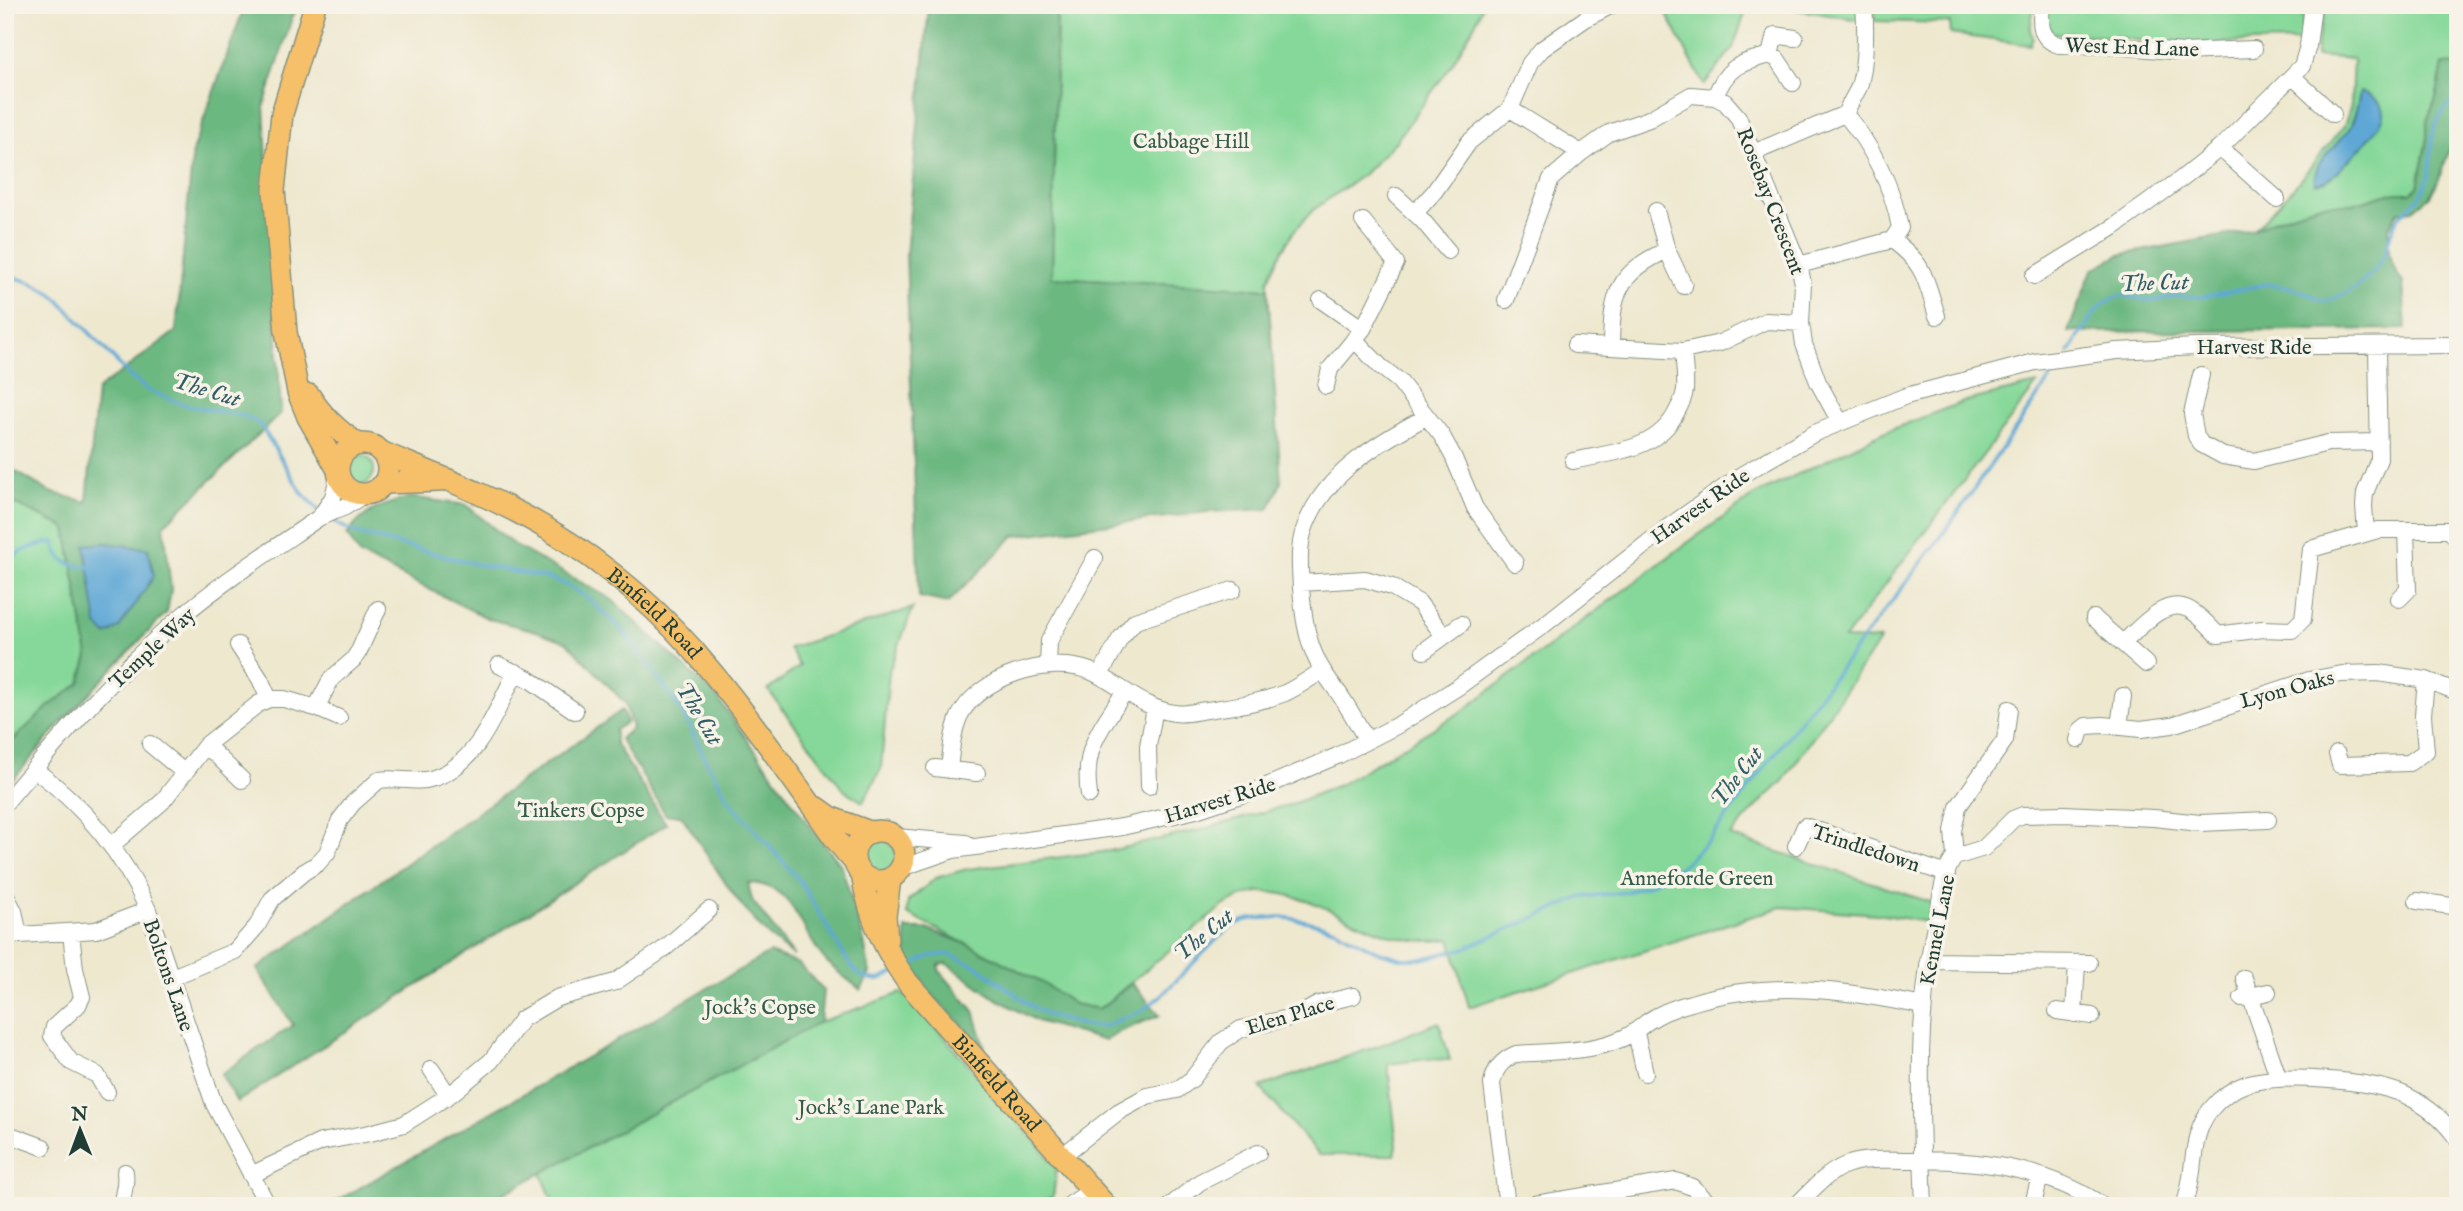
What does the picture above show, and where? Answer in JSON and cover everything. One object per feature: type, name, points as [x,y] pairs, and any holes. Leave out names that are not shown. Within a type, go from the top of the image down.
[{"type":"main road","points":[[315,5],[282,114],[274,190],[286,332],[298,392],[345,488],[353,493],[375,492],[384,483],[388,468],[381,452],[368,444],[358,444],[344,452],[338,473]]},
{"type":"main road","points":[[294,369],[318,411],[340,433],[358,444]]},
{"type":"main road","name":"Binfield Road","points":[[381,452],[505,505],[546,528],[587,555],[667,623],[709,669],[858,868],[874,925],[890,957],[908,983],[1099,1198]]},
{"type":"main road","name":"Binfield Road","points":[[384,483],[409,480],[449,482]]},
{"type":"main road","name":"Binfield Road","points":[[811,803],[832,818],[870,832]]},
{"type":"main road","points":[[884,831],[896,837],[904,852],[896,873],[876,881],[858,868],[853,854],[858,840],[870,832],[884,831]]},
{"type":"main road","name":"Binfield Road","points":[[890,957],[885,928],[896,873]]},
{"type":"street","points":[[1415,213],[1434,192],[1469,142],[1510,109],[1530,63],[1542,49],[1585,19],[1612,5]]},
{"type":"street","points":[[1753,153],[1845,114],[1859,87],[1865,38],[1864,5]]},
{"type":"street","name":"West End Lane","points":[[2042,5],[2043,34],[2051,43],[2059,45],[2114,46],[2183,52],[2254,48]]},
{"type":"street","points":[[2034,276],[2114,227],[2182,179],[2220,148],[2302,66],[2308,46],[2313,5]]},
{"type":"street","points":[[1770,55],[1775,35],[1795,38]]},
{"type":"street","points":[[1506,300],[1551,178],[1581,153],[1609,133],[1649,119],[1691,95],[1715,97],[1721,82],[1734,67],[1770,55],[1777,59],[1793,83]]},
{"type":"street","points":[[2292,76],[2333,114]]},
{"type":"street","name":"Rosebay Crescent","points":[[1715,97],[1725,102],[1738,117],[1799,265],[1803,283],[1801,323],[1804,344],[1840,422]]},
{"type":"street","points":[[1510,109],[1581,153]]},
{"type":"street","points":[[1799,265],[1892,240],[1900,228],[1896,204],[1867,141],[1845,114]]},
{"type":"street","points":[[2220,148],[2277,199]]},
{"type":"street","points":[[1396,196],[1415,213],[1448,251]]},
{"type":"street","points":[[1656,211],[1667,250],[1684,286]]},
{"type":"street","points":[[1326,386],[1330,369],[1358,334],[1398,262],[1363,221]]},
{"type":"street","points":[[1892,240],[1910,253],[1923,271],[1937,316]]},
{"type":"street","points":[[1611,345],[1612,313],[1618,288],[1641,265],[1667,250]]},
{"type":"street","points":[[1321,300],[1358,334],[1380,366],[1399,381],[1442,436],[1475,508],[1515,563]]},
{"type":"street","points":[[1575,345],[1683,351],[1720,342],[1766,321],[1801,323]]},
{"type":"street","name":"Harvest Ride","points":[[896,873],[953,850],[1122,827],[1196,810],[1262,788],[1367,741],[1436,703],[1498,660],[1634,552],[1717,491],[1792,445],[1840,422],[1906,396],[1973,377],[2060,358],[2117,351],[2196,347],[2458,345]]},
{"type":"street","points":[[2367,533],[2365,493],[2379,459],[2376,347]]},
{"type":"street","points":[[1573,461],[1634,449],[1663,432],[1683,399],[1683,351]]},
{"type":"street","points":[[2201,375],[2192,414],[2196,436],[2201,444],[2223,456],[2254,461],[2328,443],[2379,442]]},
{"type":"street","points":[[1367,741],[1322,671],[1307,634],[1300,545],[1303,531],[1319,499],[1344,472],[1372,448],[1426,417]]},
{"type":"street","points":[[334,505],[338,473]]},
{"type":"street","name":"Temple Way","points":[[5,803],[91,705],[160,636],[229,581],[334,505],[365,494]]},
{"type":"street","points":[[2399,599],[2408,590],[2406,530]]},
{"type":"street","points":[[2123,643],[2165,608],[2182,606],[2191,610],[2218,635],[2262,629],[2292,630],[2303,619],[2311,549],[2367,533],[2406,530],[2455,531]]},
{"type":"street","points":[[1048,666],[1049,641],[1095,558]]},
{"type":"street","points":[[1301,583],[1365,579],[1392,587],[1419,603],[1444,636]]},
{"type":"street","points":[[1100,676],[1121,639],[1135,621],[1233,590]]},
{"type":"street","points":[[316,708],[331,679],[353,660],[359,651],[378,609]]},
{"type":"street","points":[[2094,618],[2146,664]]},
{"type":"street","points":[[1424,651],[1461,624]]},
{"type":"street","points":[[238,645],[260,679],[269,699]]},
{"type":"street","points":[[499,665],[516,672],[575,711]]},
{"type":"street","points":[[977,773],[942,769],[958,719],[972,698],[1005,677],[1048,666],[1071,666],[1100,676],[1156,708],[1183,713],[1254,703],[1285,692],[1322,671]]},
{"type":"street","points":[[170,978],[235,951],[257,926],[272,899],[327,853],[340,820],[353,803],[379,780],[432,779],[457,765],[477,747],[516,672]]},
{"type":"street","name":"Lyon Oaks","points":[[2077,740],[2086,726],[2141,729],[2172,725],[2308,680],[2342,674],[2378,673],[2426,680],[2458,692]]},
{"type":"street","points":[[2337,754],[2340,765],[2409,764],[2426,751],[2423,715],[2426,680]]},
{"type":"street","points":[[1088,795],[1086,775],[1092,744],[1125,691]]},
{"type":"street","points":[[2119,727],[2123,696]]},
{"type":"street","points":[[111,846],[162,802],[206,745],[258,704],[269,699],[284,699],[339,718]]},
{"type":"street","points":[[1149,786],[1149,746],[1156,708]]},
{"type":"street","points":[[1955,857],[1953,831],[1958,807],[2005,740],[2009,709]]},
{"type":"street","points":[[150,744],[186,773]]},
{"type":"street","points":[[206,745],[242,780]]},
{"type":"street","name":"Boltons Lane","points":[[34,769],[92,820],[137,885],[215,1104],[268,1206]]},
{"type":"street","name":"Kennel Lane","points":[[1924,1206],[1919,1069],[1923,1006],[1928,961],[1947,874],[1955,857],[1984,848],[2013,818],[2023,815],[2154,818],[2200,823],[2268,820]]},
{"type":"street","name":"Trindledown","points":[[1796,846],[1805,826],[1947,874]]},
{"type":"street","name":"Harvest Ride","points":[[896,837],[1000,843]]},
{"type":"street","points":[[5,894],[14,911],[12,936],[96,930],[148,911]]},
{"type":"street","points":[[2417,901],[2458,907]]},
{"type":"street","points":[[251,1175],[321,1142],[404,1124],[448,1096],[491,1061],[522,1019],[557,998],[615,982],[664,949],[709,910]]},
{"type":"street","points":[[71,933],[75,970],[82,997],[78,1005],[54,1027],[52,1036],[71,1062],[97,1075],[107,1092]]},
{"type":"street","points":[[1928,961],[2083,963],[2074,1014]]},
{"type":"street","points":[[2244,978],[2246,997],[2279,1079]]},
{"type":"street","points":[[1507,1206],[1492,1084],[1499,1066],[1516,1054],[1600,1046],[1636,1033],[1646,1023],[1673,1009],[1712,997],[1756,990],[1823,989],[1923,1006]]},
{"type":"street","points":[[2246,997],[2268,992]]},
{"type":"street","name":"Elen Place","points":[[1062,1156],[1118,1112],[1147,1096],[1177,1090],[1192,1079],[1220,1042],[1241,1030],[1297,1016],[1320,1004],[1353,996]]},
{"type":"street","points":[[2057,1011],[2092,1016]]},
{"type":"street","points":[[1636,1033],[1645,1073]]},
{"type":"street","points":[[431,1069],[448,1096]]},
{"type":"street","points":[[2183,1206],[2192,1174],[2198,1130],[2210,1110],[2236,1088],[2257,1082],[2279,1079],[2381,1087],[2416,1101],[2452,1121],[2458,1140]]},
{"type":"street","points":[[5,1133],[43,1147]]},
{"type":"street","points":[[1170,1206],[1200,1182],[1258,1153]]},
{"type":"street","points":[[1796,1206],[1825,1177],[1850,1164],[1869,1160],[1976,1161],[2040,1176],[2076,1190],[2104,1206]]},
{"type":"street","points":[[122,1206],[122,1196],[127,1186],[125,1172]]},
{"type":"street","points":[[2035,1206],[2040,1176]]},
{"type":"street","points":[[1523,1206],[1676,1181],[1692,1187],[1712,1206]]},
{"type":"street","points":[[1068,1206],[1099,1198]]},
{"type":"green space","points":[[245,5],[296,5],[264,106],[281,413],[164,525],[171,590],[167,612],[62,722],[5,789],[5,748],[48,707],[80,683],[88,656],[66,528],[5,499],[5,465],[50,492],[87,502],[97,390],[176,331],[193,149]]},
{"type":"green space","points":[[929,5],[1057,5],[1052,277],[1268,289],[1281,483],[1269,509],[1207,512],[1014,536],[948,603],[919,597],[906,255]]},
{"type":"green space","name":"Cabbage Hill","points":[[1057,5],[1483,5],[1451,66],[1396,141],[1364,174],[1313,210],[1294,231],[1279,256],[1268,281],[1268,289],[1052,277]]},
{"type":"green space","points":[[1662,5],[1748,5],[1733,48],[1704,85]]},
{"type":"green space","points":[[1784,5],[1860,5],[1860,20],[1799,10]]},
{"type":"green space","points":[[1874,5],[2034,5],[2030,30],[2033,38],[2030,45],[1951,34],[1950,23],[1875,21]]},
{"type":"green space","points":[[2046,5],[2304,5],[2301,41],[2163,44],[2115,37],[2051,33],[2046,23]]},
{"type":"green space","points":[[2327,5],[2458,5],[2458,65],[2443,65],[2436,99],[2427,121],[2427,138],[2418,187],[2411,194],[2389,193],[2353,204],[2320,204],[2254,230],[2290,192],[2344,126],[2351,105],[2353,59],[2316,56]],"holes":[[[2358,104],[2353,153],[2326,181],[2315,184],[2327,154],[2350,128]]]},
{"type":"green space","points":[[2443,64],[2458,65],[2458,128],[2430,196],[2413,210],[2398,212],[2388,228],[2389,254],[2403,283],[2406,329],[2068,332],[2092,270],[2119,255],[2254,230],[2320,204],[2353,204],[2389,193],[2411,193],[2418,187],[2427,138],[2427,121],[2436,99]]},
{"type":"green space","name":"Anneforde Green","points":[[2037,384],[1844,639],[1880,640],[1783,781],[1730,836],[1933,903],[1929,922],[1878,914],[1781,907],[1469,1007],[1450,939],[1424,941],[1399,937],[1308,901],[1284,894],[1259,892],[1224,905],[1099,1009],[1074,1004],[1041,982],[907,914],[908,901],[936,878],[967,869],[1109,851],[1200,830],[1295,803],[1341,784],[1464,710],[1755,495],[1882,433],[1966,401]]},
{"type":"green space","points":[[359,455],[370,459],[374,470],[370,481],[359,485],[348,481],[344,470],[348,459]]},
{"type":"green space","points":[[410,497],[466,505],[514,545],[611,599],[716,696],[841,865],[863,937],[870,973],[861,990],[827,962],[795,912],[777,892],[764,885],[748,883],[752,900],[794,956],[760,927],[745,910],[681,815],[666,815],[620,739],[632,728],[625,703],[567,642],[489,619],[360,555],[347,535],[360,519],[374,510]]},
{"type":"green space","points":[[5,499],[66,528],[88,656],[80,683],[48,707],[5,748]]},
{"type":"green space","points":[[913,608],[889,671],[881,769],[863,802],[844,790],[768,690],[800,666],[789,648]]},
{"type":"green space","name":"Tinkers Copse","points":[[622,710],[627,722],[615,730],[615,743],[666,824],[237,1102],[221,1074],[293,1025],[257,969]]},
{"type":"green space","points":[[878,839],[891,844],[896,857],[891,870],[878,875],[865,870],[860,857],[865,844]]},
{"type":"green space","points":[[906,929],[927,929],[967,944],[1041,982],[1074,1004],[1099,1009],[1132,983],[1160,1015],[1121,1031],[1105,1041],[1037,1021],[995,998],[946,963],[939,965],[939,970],[974,1011],[985,1048],[929,992],[906,954]]},
{"type":"green space","name":"Jock's Copse","points":[[769,953],[799,964],[823,990],[820,1022],[481,1206],[328,1206]]},
{"type":"green space","name":"Jock's Lane Park","points":[[901,993],[913,1001],[1057,1167],[1053,1197],[1025,1206],[555,1206],[541,1173],[820,1022]]},
{"type":"green space","points":[[1439,1022],[1450,1060],[1428,1059],[1388,1064],[1397,1146],[1395,1155],[1319,1155],[1260,1087],[1378,1046]]},
{"type":"water","points":[[2360,92],[2378,101],[2383,109],[2383,118],[2339,170],[2326,181],[2315,184],[2317,168],[2321,161],[2351,125]]},
{"type":"water","points":[[106,543],[148,549],[154,576],[119,628],[106,635],[97,625],[85,545]]},
{"type":"waterway","name":"The Cut","points":[[2069,352],[2096,311],[2119,296],[2152,301],[2175,296],[2203,297],[2267,284],[2294,288],[2325,301],[2353,289],[2369,276],[2381,261],[2396,221],[2424,190],[2434,128],[2446,108],[2458,97]]},
{"type":"waterway","name":"The Cut","points":[[5,276],[33,283],[58,299],[131,377],[148,390],[185,405],[244,416],[260,424],[302,493],[318,509]]},
{"type":"waterway","name":"The Cut","points":[[907,967],[931,956],[948,954],[977,966],[1033,1007],[1050,1016],[1087,1026],[1105,1026],[1143,1010],[1163,994],[1218,938],[1235,924],[1250,919],[1281,917],[1306,921],[1335,929],[1376,951],[1403,959],[1422,959],[1465,948],[1582,897],[1626,892],[1649,885],[1681,866],[1708,841],[1941,537],[2060,364]]},
{"type":"waterway","name":"The Cut","points":[[330,518],[359,534],[480,565],[548,578],[587,597],[623,631],[650,667],[682,712],[731,803],[800,881],[857,973],[865,978],[878,980],[894,973]]},
{"type":"waterway","points":[[5,563],[28,548],[54,542],[58,554],[66,562],[88,567]]}]
